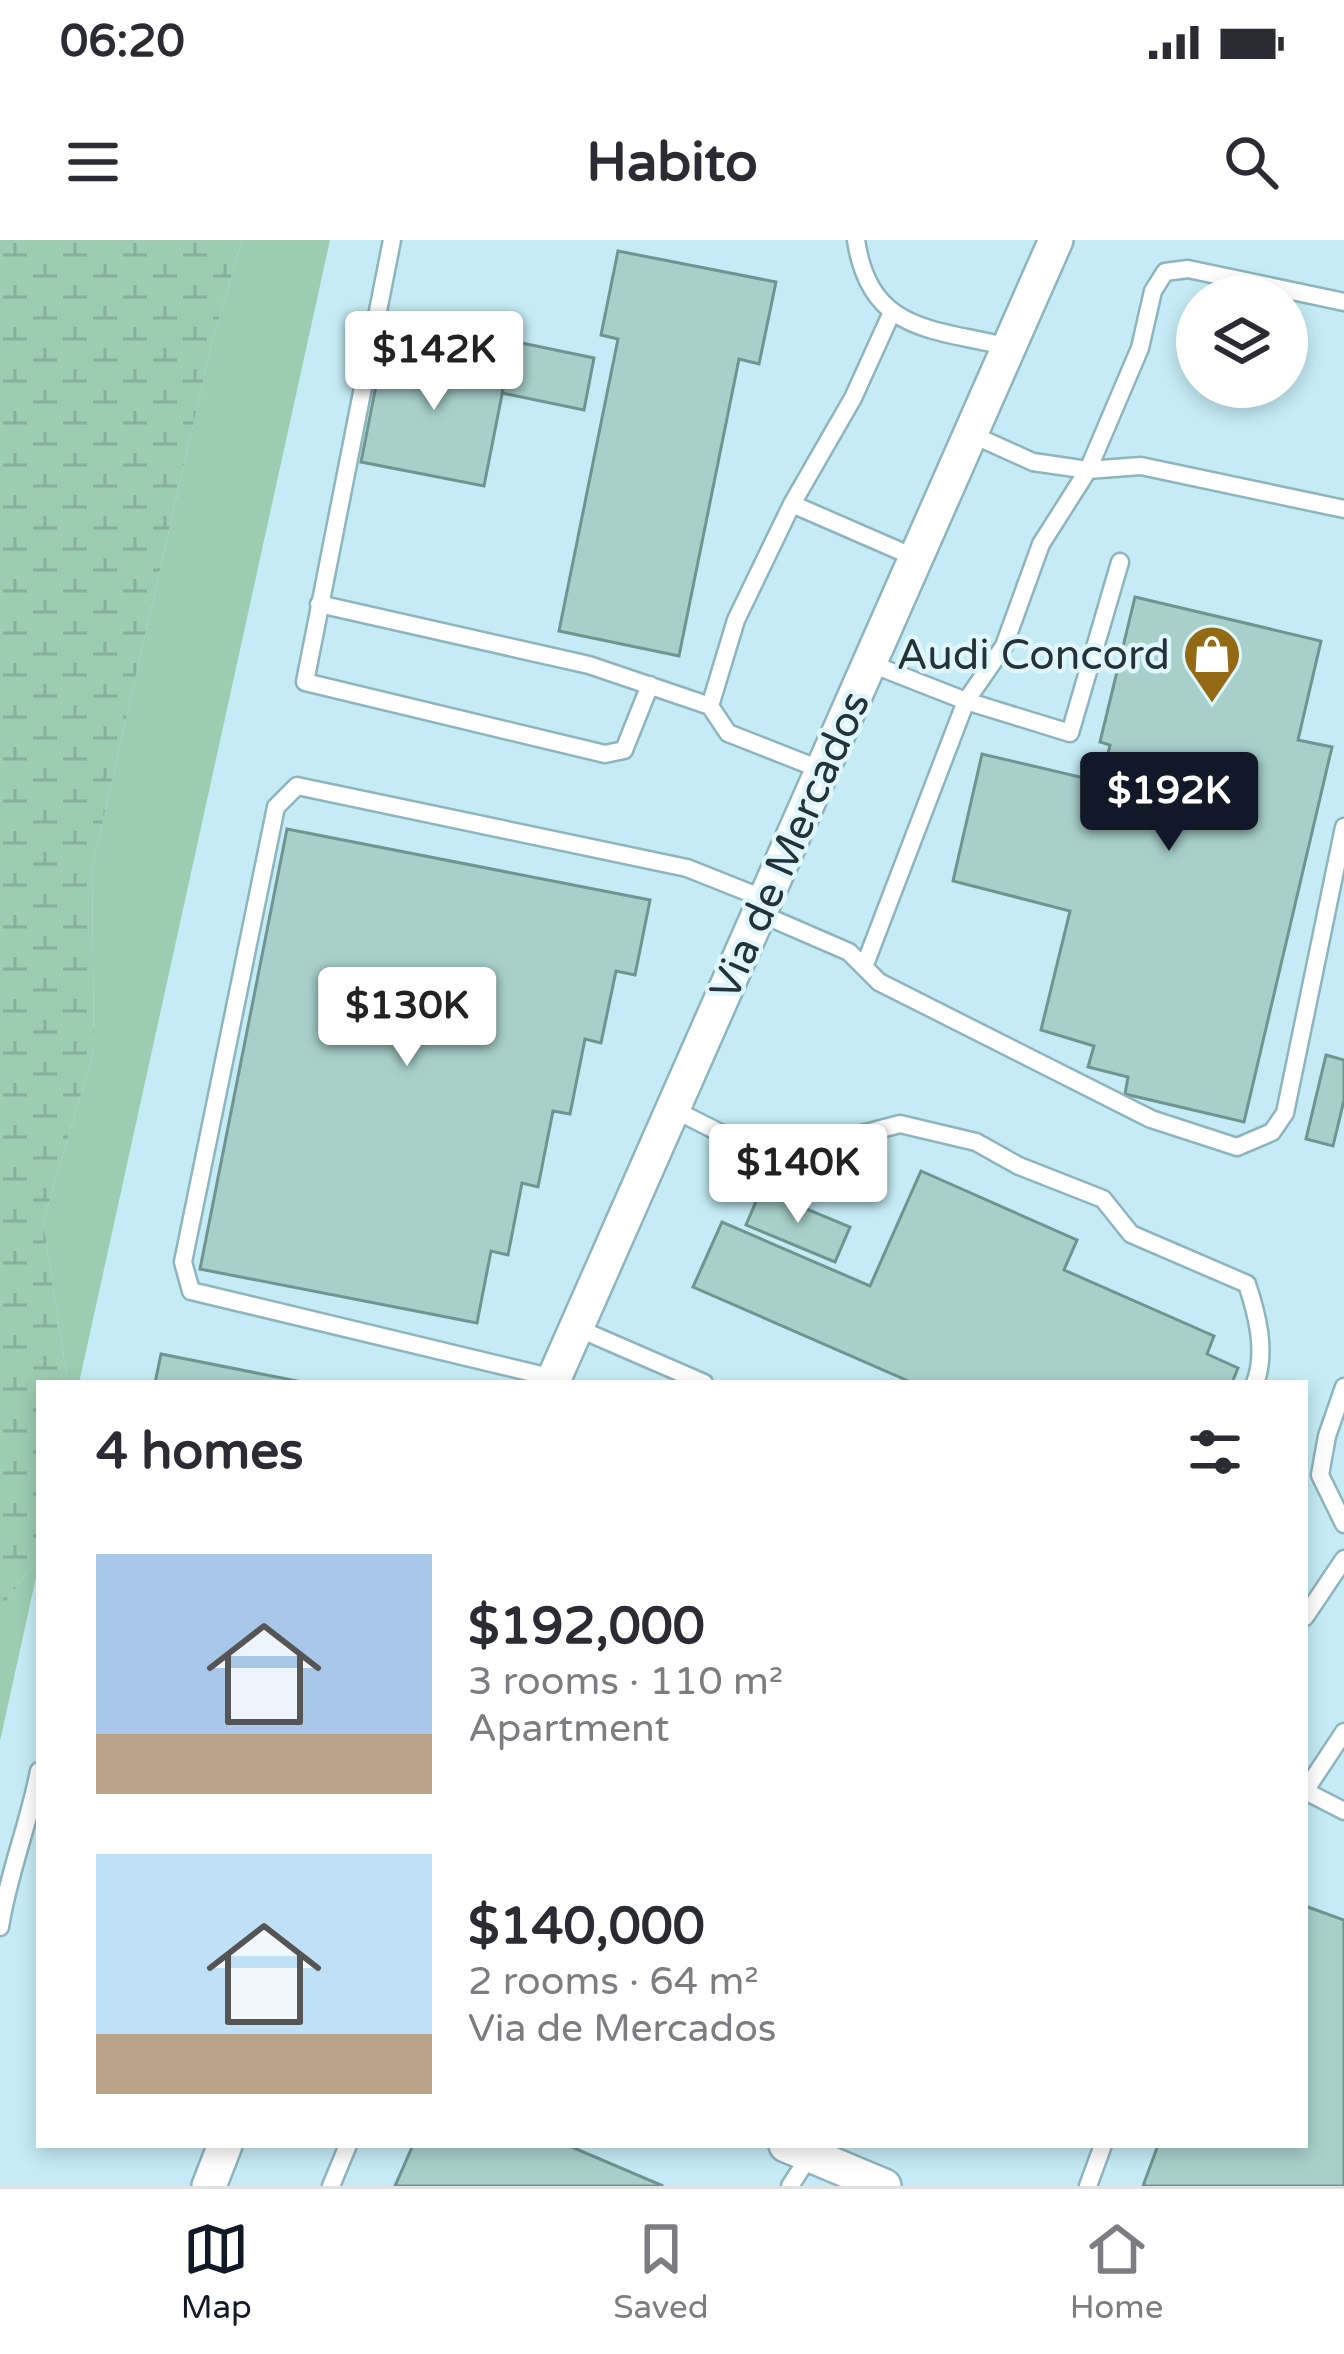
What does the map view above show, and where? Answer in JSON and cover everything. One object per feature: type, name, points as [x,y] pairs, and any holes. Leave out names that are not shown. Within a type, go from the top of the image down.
[{"type":"street","name":"Via de Mercados","points":[[553,1380],[1056,240]]},
{"type":"street","points":[[208,2186],[224,2148]]},
{"type":"street","points":[[798,2150],[884,2186]]},
{"type":"lane","points":[[392,240],[304,682],[605,754],[624,750],[650,685]]},
{"type":"lane","points":[[856,240],[875,300],[904,321],[1010,347]]},
{"type":"lane","points":[[863,967],[966,701],[1004,646],[1041,544],[1088,470],[1140,348],[1153,291],[1165,272],[1188,269],[1344,302]]},
{"type":"lane","points":[[710,706],[736,620],[792,504],[853,398],[892,312]]},
{"type":"lane","points":[[971,434],[1033,462],[1088,470],[1141,466],[1344,509]]},
{"type":"lane","points":[[792,504],[916,558]]},
{"type":"lane","points":[[869,663],[966,701],[1070,733],[1120,562]]},
{"type":"lane","points":[[320,604],[589,665],[650,685],[710,706],[728,733],[822,770]]},
{"type":"lane","points":[[553,1380],[190,1291],[183,1262],[276,807],[297,785],[688,868],[849,952],[879,982],[1151,1119],[1237,1147],[1272,1132],[1285,1113],[1344,826]]},
{"type":"lane","points":[[673,1109],[770,1158],[900,1124],[976,1142],[1019,1166],[1103,1199],[1131,1234],[1247,1284],[1258,1317],[1256,1380]]},
{"type":"lane","points":[[574,1327],[697,1380]]},
{"type":"lane","points":[[1344,1387],[1320,1475],[1344,1524]]},
{"type":"lane","points":[[1308,1613],[1344,1559]]},
{"type":"lane","points":[[1308,1788],[1343,1738]]},
{"type":"lane","points":[[0,1927],[36,1788]]},
{"type":"lane","points":[[1308,1792],[1344,1811]]},
{"type":"lane","points":[[331,2186],[347,2148]]},
{"type":"lane","points":[[1088,2186],[1102,2148]]},
{"type":"lane","points":[[790,2186],[798,2150]]},
{"type":"green space","points":[[0,240],[242,240],[211,346],[92,868],[94,1050],[43,1222],[68,1380],[36,1380],[36,1560],[0,1609]]},
{"type":"green space","points":[[242,240],[330,240],[80,1380],[68,1380],[43,1222],[94,1050],[92,868],[211,346]]},
{"type":"green space","points":[[36,1560],[0,1741],[0,1609]]},
{"type":"building","points":[[618,251],[776,282],[759,364],[739,359],[679,656],[559,631],[618,339],[601,335]]},
{"type":"building","points":[[385,340],[508,364],[484,486],[361,462]]},
{"type":"building","points":[[512,341],[594,358],[584,410],[502,393]]},
{"type":"building","points":[[1135,597],[1321,641],[1298,740],[1332,747],[1244,1122],[1125,1094],[1128,1077],[1088,1067],[1094,1046],[1041,1030],[1070,911],[953,881],[982,754],[1101,782],[1110,745],[1100,742]]},
{"type":"building","points":[[287,829],[650,900],[635,975],[616,971],[601,1043],[585,1039],[570,1114],[553,1111],[538,1187],[522,1183],[508,1255],[491,1251],[477,1323],[200,1269]]},
{"type":"building","points":[[1326,1055],[1344,1060],[1344,1100],[1333,1146],[1306,1139]]},
{"type":"building","points":[[921,1171],[1077,1240],[1064,1270],[1214,1336],[1207,1354],[1238,1368],[1233,1380],[906,1380],[693,1287],[722,1222],[870,1286]]},
{"type":"building","points":[[761,1190],[850,1227],[835,1262],[746,1225]]},
{"type":"building","points":[[161,1354],[292,1380],[156,1380]]},
{"type":"building","points":[[1308,1907],[1344,1920],[1344,2186],[1143,2186],[1157,2148],[1308,2148]]},
{"type":"building","points":[[412,2148],[574,2148],[663,2186],[395,2186]]},
{"type":"place","name":"Audi Concord","points":[[1212,705]]}]
